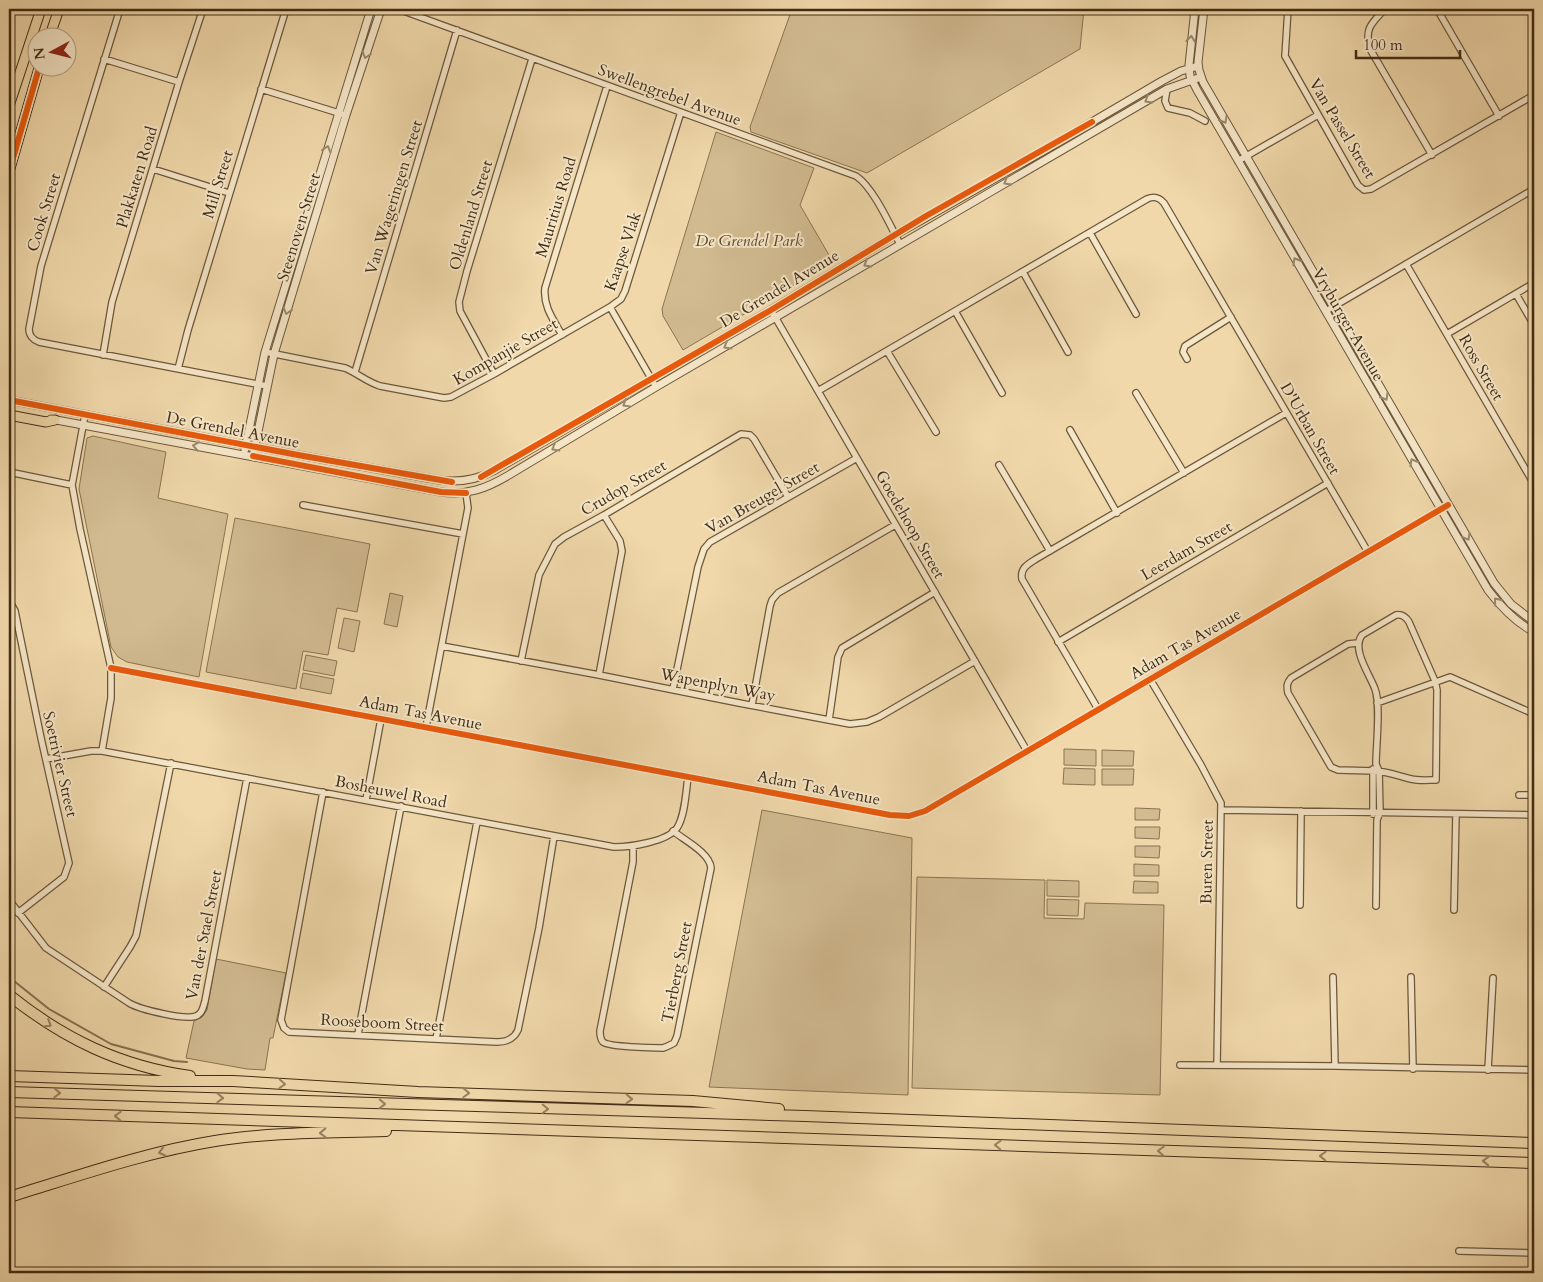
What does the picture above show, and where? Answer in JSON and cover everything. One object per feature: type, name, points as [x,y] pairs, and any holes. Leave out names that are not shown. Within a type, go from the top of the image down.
[{"type":"highway","points":[[9,995],[48,1024],[101,1053],[168,1073],[233,1082]]},
{"type":"highway","points":[[9,1076],[233,1082],[418,1092],[693,1101],[782,1110],[805,1116]]},
{"type":"highway","points":[[9,1092],[805,1116],[1534,1143]]},
{"type":"highway","points":[[9,1112],[1534,1163]]},
{"type":"highway","points":[[9,1197],[159,1153],[223,1140],[266,1136],[459,1127]]},
{"type":"main road","points":[[9,106],[42,9]]},
{"type":"main road","points":[[52,28],[59,9]]},
{"type":"main road","points":[[9,172],[36,78]]},
{"type":"main road","points":[[9,415],[46,422],[55,420]]},
{"type":"street","name":"Cook Street","points":[[120,9],[41,266],[29,329],[32,338],[39,342],[267,386]]},
{"type":"street","name":"Plakkaten Road","points":[[103,355],[112,302],[179,82],[204,9]]},
{"type":"street","name":"Mill Street","points":[[178,369],[229,193],[286,9]]},
{"type":"street","name":"Steenoven Street","points":[[244,455],[265,352],[371,9]]},
{"type":"street","name":"Steenoven Street","points":[[253,456],[274,354],[346,115],[381,9]]},
{"type":"street","name":"Swellengrebel Avenue","points":[[398,9],[856,176],[869,190],[900,244]]},
{"type":"street","name":"Vryburger Avenue","points":[[1195,9],[1189,68],[1192,80],[1441,510],[1496,601],[1516,621],[1534,632]]},
{"type":"street","name":"Vryburger Avenue","points":[[1204,9],[1198,66],[1201,78],[1494,583],[1511,604],[1534,622]]},
{"type":"street","name":"Van Passel Street","points":[[1288,9],[1285,56],[1358,185],[1364,190],[1371,190],[1534,95]]},
{"type":"street","points":[[1385,9],[1368,29],[1367,39],[1370,48],[1432,155]]},
{"type":"street","points":[[1436,9],[1498,116]]},
{"type":"street","name":"Van Wageringen Street","points":[[355,372],[457,30]]},
{"type":"street","points":[[104,59],[179,82]]},
{"type":"street","name":"Oldenland Street","points":[[494,374],[461,315],[459,302],[532,59]]},
{"type":"street","name":"De Grendel Avenue","points":[[9,400],[440,480],[452,482],[467,481],[481,477],[652,379],[771,310],[895,234],[1162,81],[1189,68],[1198,66]]},
{"type":"street","name":"De Grendel Avenue","points":[[9,411],[441,492],[466,493],[489,486],[500,480],[775,317],[1167,89],[1201,78]]},
{"type":"street","name":"Mauritius Road","points":[[562,335],[547,308],[544,298],[545,288],[607,86]]},
{"type":"street","points":[[261,89],[346,115]]},
{"type":"street","points":[[1167,89],[1165,101],[1168,108],[1190,113],[1205,121]]},
{"type":"street","name":"Kaapse Vlak","points":[[656,387],[610,307],[621,299],[625,291],[681,112]]},
{"type":"street","points":[[1238,161],[1318,115]]},
{"type":"street","points":[[153,169],[229,193]]},
{"type":"street","points":[[1326,311],[1534,189]]},
{"type":"street","name":"D'Urban Street","points":[[818,391],[1147,199],[1160,198],[1368,552]]},
{"type":"street","points":[[1090,233],[1136,314]]},
{"type":"street","name":"Ross Street","points":[[1406,264],[1534,484]]},
{"type":"street","points":[[1023,272],[1068,352]]},
{"type":"street","points":[[1447,334],[1534,283]]},
{"type":"street","points":[[1516,294],[1534,325]]},
{"type":"street","name":"Kompanjie Street","points":[[265,352],[346,368],[376,385],[444,398],[456,396],[610,307]]},
{"type":"street","name":"Goedehoop Street","points":[[771,310],[1027,751]]},
{"type":"street","points":[[955,311],[1002,393]]},
{"type":"street","points":[[1187,359],[1183,352],[1185,346],[1231,317]]},
{"type":"street","points":[[887,350],[936,432]]},
{"type":"street","points":[[1136,394],[1184,473]]},
{"type":"street","points":[[1098,709],[1022,579],[1022,570],[1026,565],[1286,413]]},
{"type":"street","points":[[85,415],[72,485],[111,668],[111,698],[102,751]]},
{"type":"street","points":[[1070,430],[1117,513]]},
{"type":"street","name":"Crudop Street","points":[[521,661],[539,575],[555,544],[564,537],[742,434],[752,436],[788,497]]},
{"type":"street","name":"Van Breugel Street","points":[[673,689],[698,567],[704,549],[710,542],[857,458]]},
{"type":"street","points":[[999,465],[1050,551]]},
{"type":"street","points":[[9,472],[72,485]]},
{"type":"street","points":[[466,493],[470,484],[481,477]]},
{"type":"street","points":[[426,727],[468,508],[466,493],[460,485],[452,482]]},
{"type":"street","name":"Leerdam Street","points":[[1058,642],[1328,483]]},
{"type":"street","points":[[303,505],[463,534]]},
{"type":"street","name":"Adam Tas Avenue","points":[[111,668],[903,816],[925,811],[1448,505]]},
{"type":"street","points":[[599,675],[622,551],[620,541],[604,515]]},
{"type":"street","points":[[752,705],[770,606],[774,596],[895,525]]},
{"type":"street","points":[[829,720],[838,657],[842,648],[935,592]]},
{"type":"street","name":"Soetrivier Street","points":[[9,600],[15,611],[69,863],[64,877],[18,912]]},
{"type":"street","points":[[1358,643],[1348,644],[1340,648],[1291,678],[1287,686],[1288,693],[1331,767],[1338,770],[1372,770],[1379,771],[1392,772],[1413,780],[1436,780],[1437,690],[1435,681],[1409,622],[1402,615],[1396,615],[1362,635],[1358,643],[1359,652],[1375,690],[1377,703],[1376,764],[1379,771],[1380,812],[1377,820],[1376,906]]},
{"type":"street","name":"Wapenplyn Way","points":[[442,646],[850,724],[868,722],[976,661]]},
{"type":"street","points":[[1377,703],[1435,681],[1453,677],[1534,714]]},
{"type":"street","name":"Buren Street","points":[[1150,679],[1219,798],[1221,810],[1217,1065]]},
{"type":"street","points":[[366,800],[381,719]]},
{"type":"street","name":"Bosheuwel Road","points":[[46,760],[91,751],[102,751],[614,847],[633,846],[664,837],[673,831]]},
{"type":"street","points":[[104,987],[136,936],[170,763]]},
{"type":"street","points":[[1376,764],[1372,770],[1372,812],[1377,820]]},
{"type":"street","points":[[673,831],[680,821],[688,777]]},
{"type":"street","name":"Van der Stael Street","points":[[9,900],[46,948],[104,987],[139,1008],[188,1018],[197,1016],[201,1013],[205,1001],[247,778]]},
{"type":"street","name":"Rooseboom Street","points":[[323,792],[280,1022],[284,1028],[291,1032],[504,1042],[508,1040],[518,1030],[539,928],[554,836]]},
{"type":"street","points":[[1519,795],[1534,795]]},
{"type":"street","points":[[358,1034],[401,806]]},
{"type":"street","points":[[1221,810],[1534,815],[1533,910]]},
{"type":"street","points":[[1300,905],[1301,811]]},
{"type":"street","points":[[1454,910],[1456,814]]},
{"type":"street","points":[[436,1039],[477,822]]},
{"type":"street","name":"Tierberg Street","points":[[633,846],[632,862],[600,1030],[601,1038],[609,1045],[665,1048],[676,1040],[711,868],[706,856],[673,831]]},
{"type":"street","points":[[1333,977],[1335,1066]]},
{"type":"street","points":[[1411,977],[1413,1069]]},
{"type":"street","points":[[1488,1070],[1493,978]]},
{"type":"street","points":[[1180,1065],[1534,1070]]},
{"type":"street","points":[[1459,1251],[1534,1253]]},
{"type":"green space","points":[[792,9],[1084,9],[1080,49],[867,173],[751,132],[750,127]]},
{"type":"green space","name":"De Grendel Park","points":[[716,132],[814,168],[800,205],[833,262],[683,350],[663,316],[662,309]]},
{"type":"green space","points":[[93,436],[166,452],[158,498],[228,514],[199,677],[127,662],[118,657],[111,647],[79,489],[87,438]]},
{"type":"green space","points":[[235,518],[370,544],[357,612],[337,608],[328,655],[303,651],[296,689],[206,672]]},
{"type":"green space","points":[[390,593],[403,596],[397,627],[384,624]]},
{"type":"green space","points":[[344,618],[360,621],[354,652],[338,648]]},
{"type":"green space","points":[[306,655],[337,661],[334,676],[303,670]]},
{"type":"green space","points":[[303,673],[334,679],[331,694],[300,688]]},
{"type":"green space","points":[[1064,749],[1096,750],[1096,766],[1064,765]]},
{"type":"green space","points":[[1102,750],[1134,751],[1133,766],[1102,766]]},
{"type":"green space","points":[[1064,768],[1095,769],[1095,785],[1063,784]]},
{"type":"green space","points":[[1102,769],[1134,769],[1133,785],[1102,785]]},
{"type":"green space","points":[[1135,808],[1160,809],[1159,820],[1135,820]]},
{"type":"green space","points":[[762,810],[912,838],[908,1095],[709,1087]]},
{"type":"green space","points":[[1135,827],[1160,827],[1159,839],[1135,838]]},
{"type":"green space","points":[[1135,846],[1160,846],[1159,858],[1135,857]]},
{"type":"green space","points":[[1134,864],[1159,865],[1159,876],[1134,876]]},
{"type":"green space","points":[[917,877],[1045,880],[1044,918],[1084,919],[1085,903],[1164,905],[1160,1095],[912,1088]]},
{"type":"green space","points":[[1047,880],[1079,881],[1079,897],[1047,896]]},
{"type":"green space","points":[[1134,881],[1158,882],[1158,893],[1133,893]]},
{"type":"green space","points":[[1047,899],[1079,900],[1078,916],[1047,915]]},
{"type":"green space","points":[[216,959],[286,973],[273,1038],[270,1038],[265,1070],[247,1069],[186,1058],[194,1021],[202,1017],[207,1010]]},
{"type":"waterway","points":[[9,977],[49,1009],[111,1044],[174,1061],[187,1062]]},
{"type":"railway","points":[[323,1273],[376,1273]]},
{"type":"cycle path","points":[[9,172],[36,78]]},
{"type":"cycle path","points":[[481,477],[771,310],[926,216],[1092,122]]},
{"type":"cycle path","points":[[9,400],[452,482]]},
{"type":"cycle path","points":[[253,456],[441,492],[466,493]]},
{"type":"cycle path","points":[[111,668],[890,815],[909,816],[925,811],[1448,505]]}]
